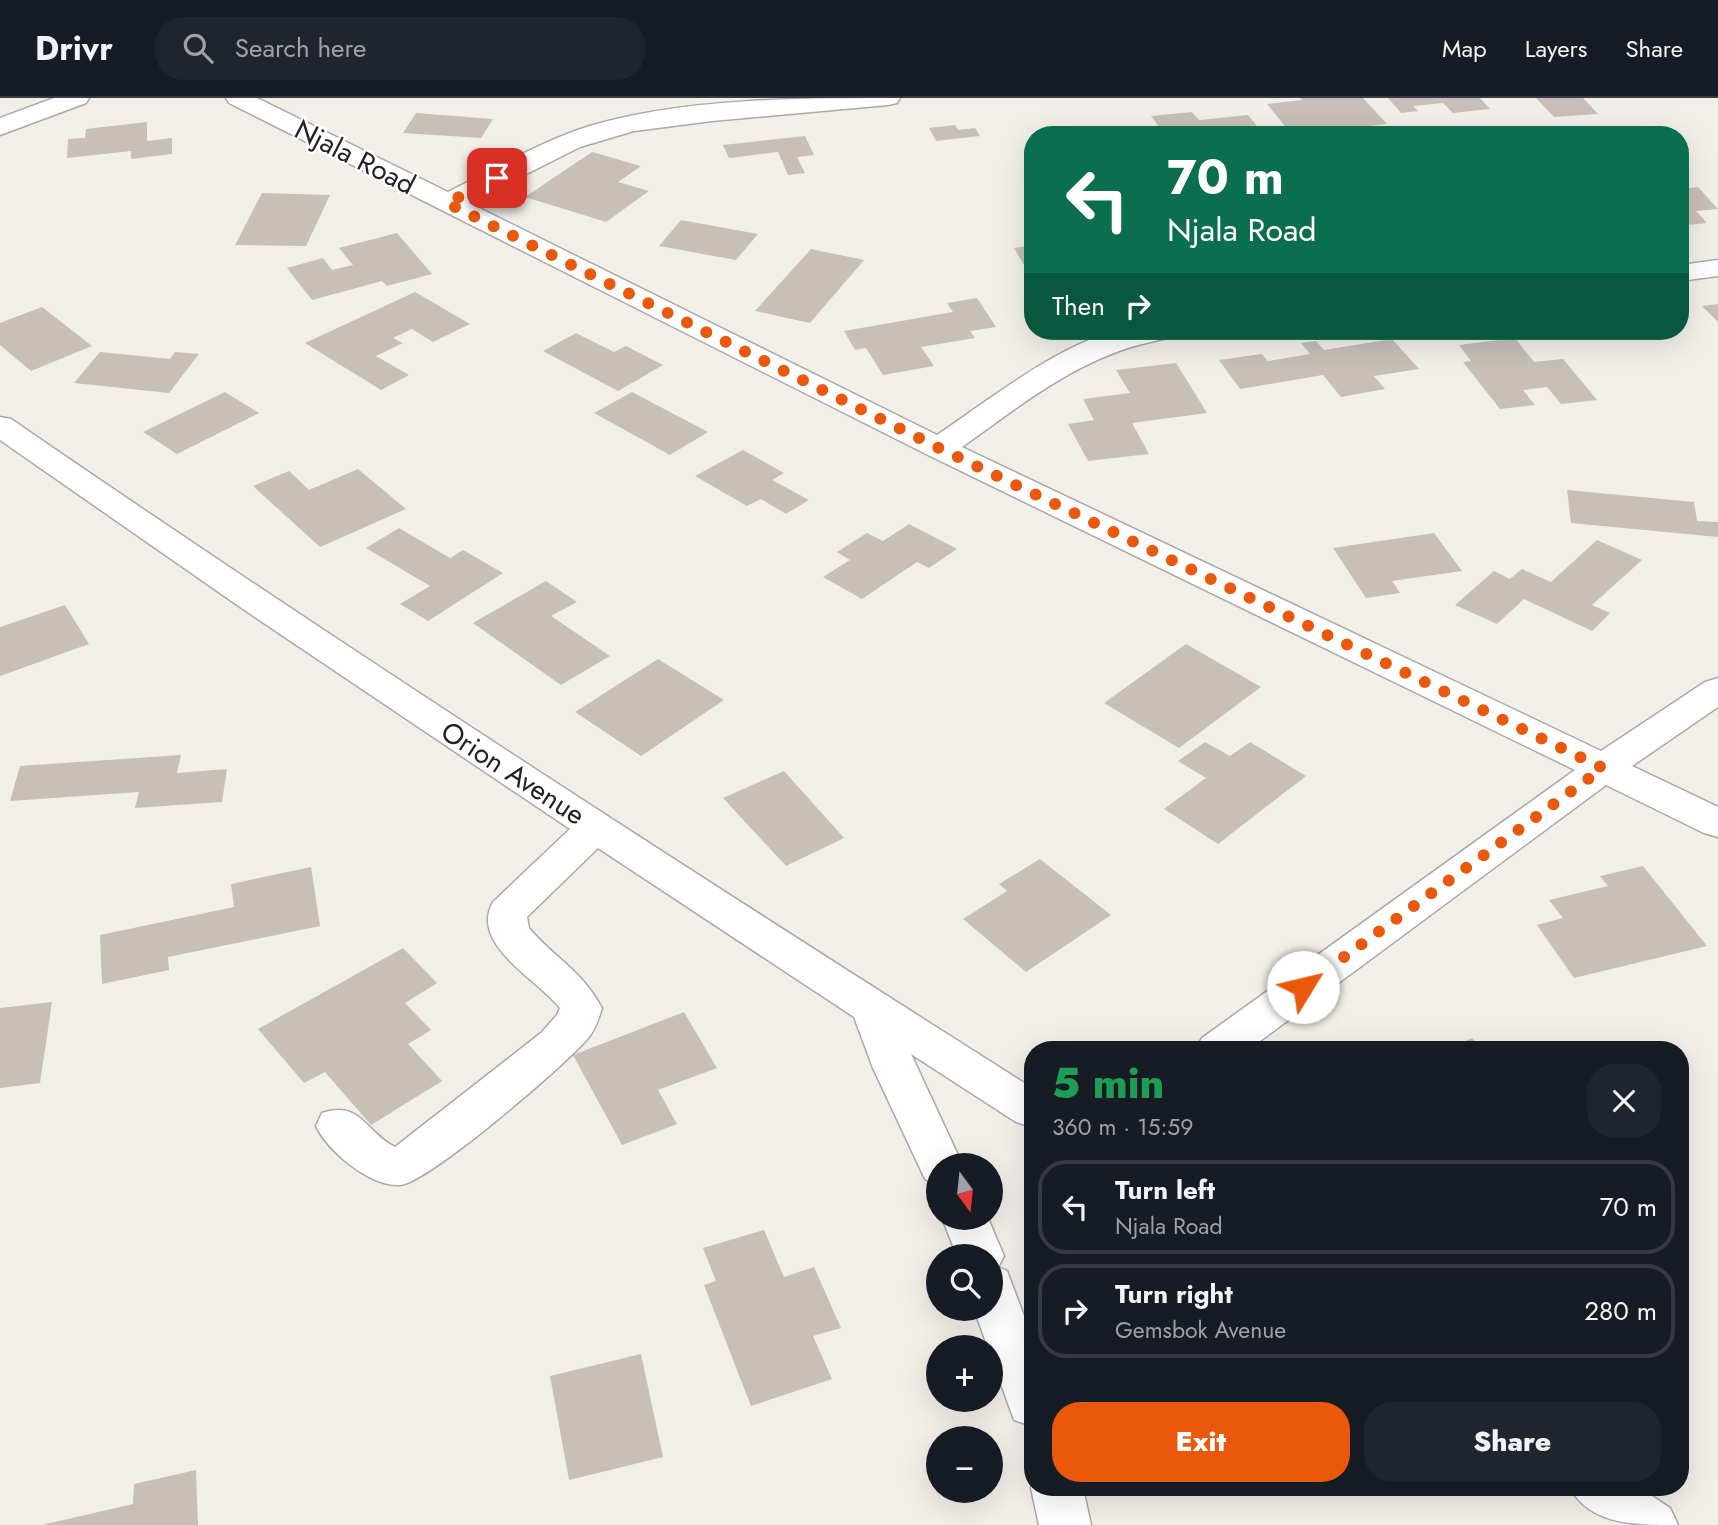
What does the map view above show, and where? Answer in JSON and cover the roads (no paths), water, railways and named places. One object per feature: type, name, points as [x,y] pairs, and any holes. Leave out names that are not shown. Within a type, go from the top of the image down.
[{"type":"street","points":[[0,128],[77,98]]},
{"type":"street","name":"Njala Road","points":[[237,98],[939,448],[1718,823]]},
{"type":"street","points":[[447,203],[571,142],[634,123],[712,113],[888,98]]},
{"type":"street","points":[[1689,272],[1718,268]]},
{"type":"street","points":[[939,448],[1086,353],[1120,340]]},
{"type":"street","name":"Orion Avenue","points":[[0,426],[224,582],[595,828],[1024,1105]]},
{"type":"street","points":[[1229,1041],[1603,768],[1718,690]]},
{"type":"street","points":[[338,1126],[381,1163],[400,1166],[422,1154],[494,1096],[556,1045],[576,1023],[581,1009],[576,995],[518,942],[508,928],[507,912],[595,828]]},
{"type":"street","points":[[872,1007],[895,1068],[935,1153]]},
{"type":"street","points":[[1003,1321],[1024,1381]]},
{"type":"street","points":[[1059,1496],[1065,1525]]},
{"type":"street","points":[[1609,1496],[1653,1525]]}]
